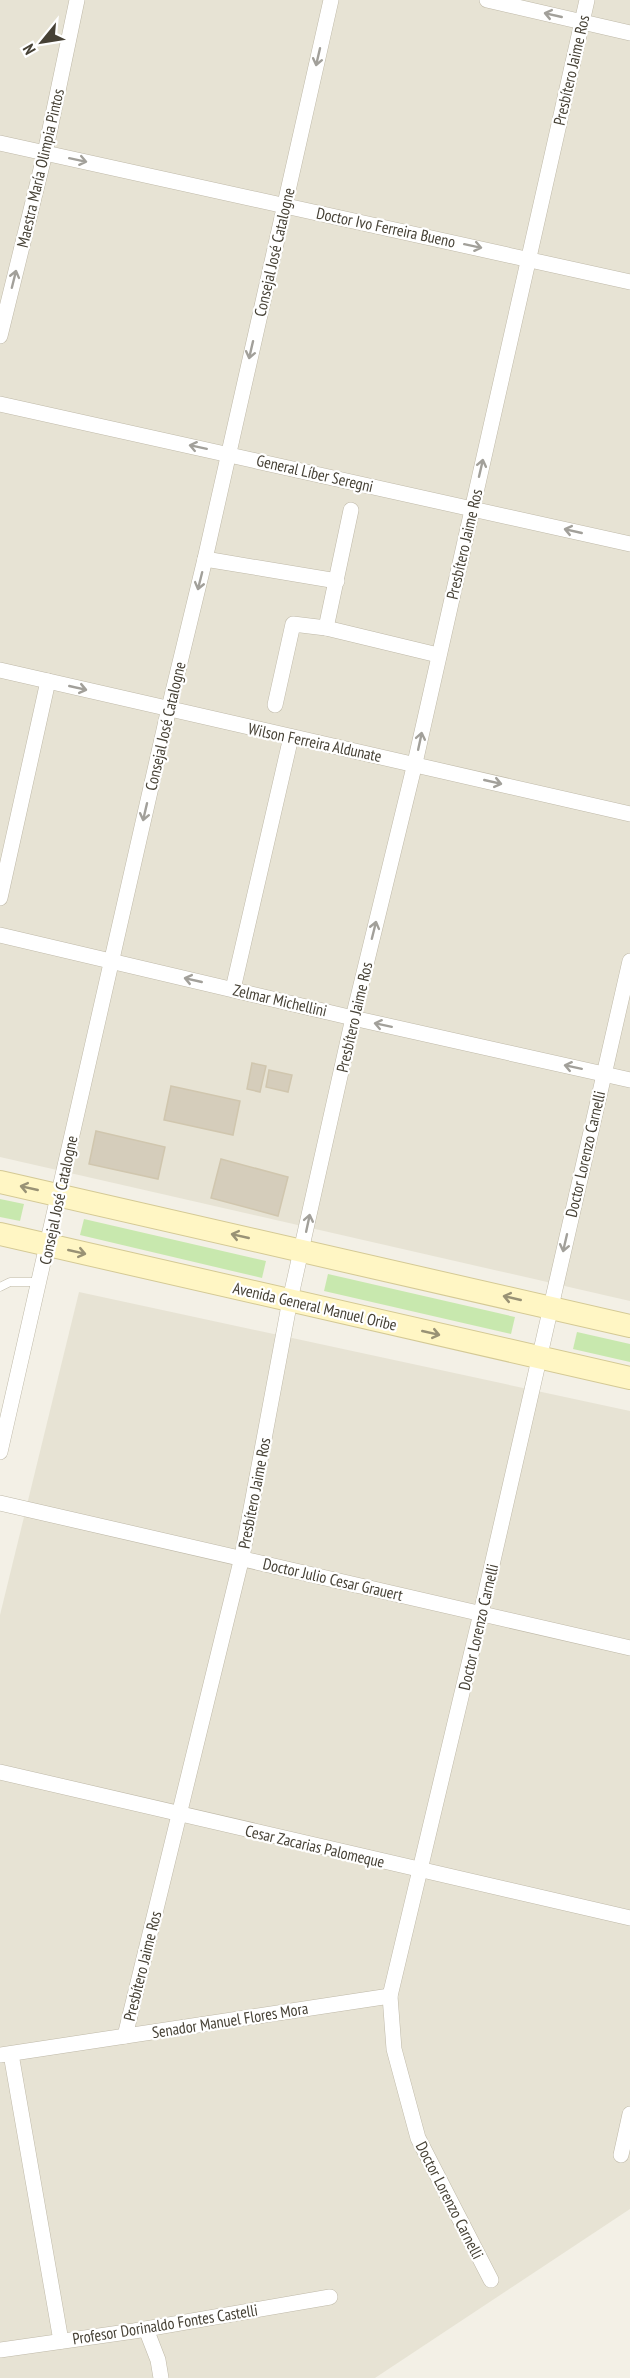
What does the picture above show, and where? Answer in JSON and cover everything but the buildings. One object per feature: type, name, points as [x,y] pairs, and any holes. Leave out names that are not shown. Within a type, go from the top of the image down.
[{"type":"main road","points":[[0,1182],[630,1326]]},
{"type":"main road","name":"Avenida General Manuel Oribe","points":[[0,1234],[630,1378]]},
{"type":"street","name":"Maestra María Olimpia Pintos","points":[[0,336],[45,153],[77,0]]},
{"type":"street","name":"Consejal José Catalogne","points":[[0,1452],[331,0]]},
{"type":"street","points":[[488,0],[630,33]]},
{"type":"street","name":"Presbítero Jaime Ros","points":[[125,2036],[242,1557],[290,1300],[352,1018],[415,763],[587,0]]},
{"type":"street","name":"Doctor Ivo Ferreira Bueno","points":[[0,143],[630,282]]},
{"type":"street","name":"General Líber Seregni","points":[[0,404],[630,544]]},
{"type":"street","points":[[326,628],[351,510]]},
{"type":"street","points":[[205,559],[337,581]]},
{"type":"street","points":[[275,705],[293,624],[326,628],[438,655]]},
{"type":"street","name":"Wilson Ferreira Aldunate","points":[[0,670],[415,763],[630,814]]},
{"type":"street","points":[[0,898],[48,681]]},
{"type":"street","points":[[233,989],[291,737]]},
{"type":"street","name":"Zelmar Michellini","points":[[0,935],[352,1018],[630,1080]]},
{"type":"street","name":"Doctor Lorenzo Carnelli","points":[[491,2280],[418,2138],[394,2049],[390,1996],[481,1613],[630,961]]},
{"type":"street","name":"Doctor Julio Cesar Grauert","points":[[0,1503],[630,1648]]},
{"type":"street","name":"Cesar Zacarias Palomeque","points":[[0,1772],[630,1918]]},
{"type":"street","name":"Senador Manuel Flores Mora","points":[[5,2054],[390,1996]]},
{"type":"street","points":[[5,2054],[61,2341]]},
{"type":"street","points":[[621,2155],[630,2114]]},
{"type":"street","name":"Profesor Dorinaldo Fontes Castelli","points":[[0,2350],[146,2329],[330,2297]]},
{"type":"street","points":[[146,2329],[158,2360],[161,2378]]},
{"type":"lane","points":[[0,1287],[10,1282],[39,1282]]},
{"type":"shaded area","points":[[0,0],[630,0],[630,1301],[0,1157]]},
{"type":"shaded area","points":[[79,1292],[630,1411],[630,2209],[375,2378],[0,2378],[0,1615]]},
{"type":"green space","points":[[0,1199],[24,1204],[20,1221],[0,1217]]},
{"type":"green space","points":[[84,1219],[266,1261],[262,1278],[80,1235]]},
{"type":"green space","points":[[328,1274],[515,1317],[511,1334],[324,1291]]},
{"type":"green space","points":[[577,1332],[630,1344],[630,1362],[573,1349]]}]
